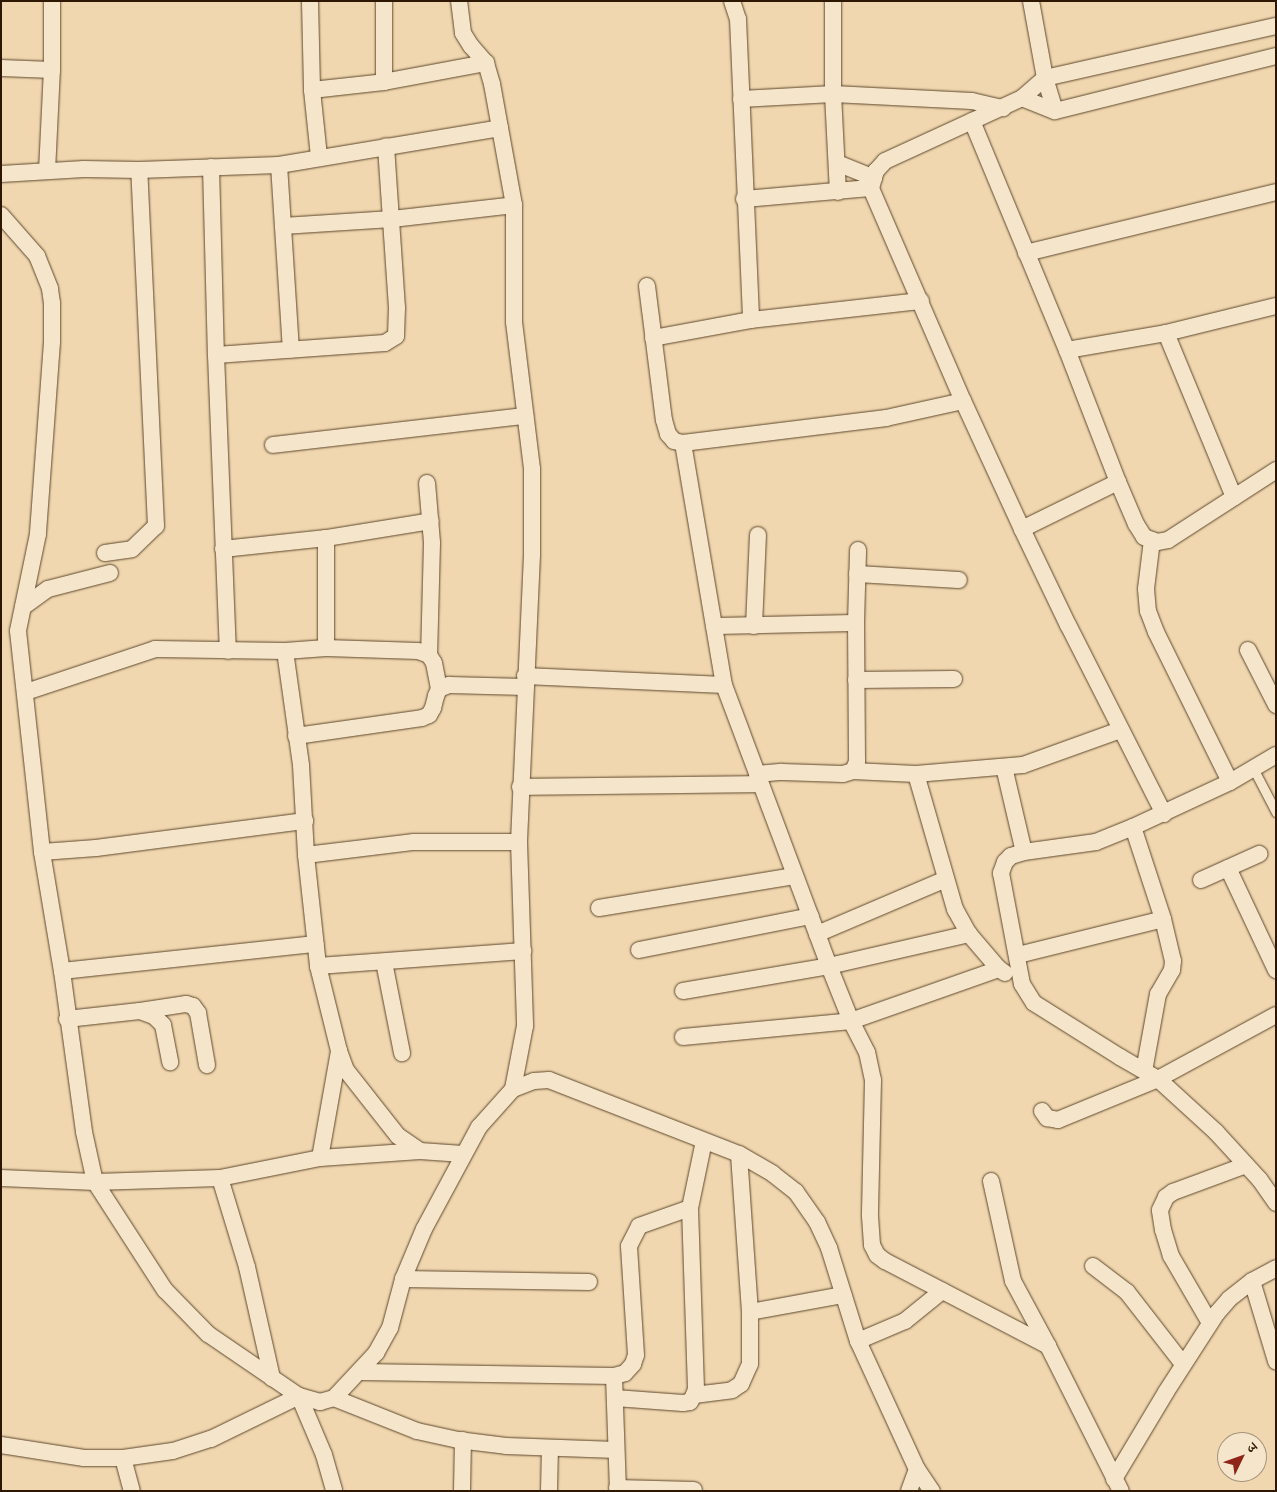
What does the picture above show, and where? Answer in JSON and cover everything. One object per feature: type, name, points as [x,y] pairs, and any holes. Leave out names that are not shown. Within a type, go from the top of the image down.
[{"type":"street","points":[[47,171],[52,70],[52,1]]},
{"type":"street","points":[[310,1],[312,90],[319,157]]},
{"type":"street","points":[[384,1],[384,82]]},
{"type":"street","points":[[459,1],[463,33],[471,46],[486,63],[492,84],[514,205],[514,322],[532,469],[532,555],[518,842],[525,1026],[513,1089]]},
{"type":"street","points":[[732,1],[738,19],[744,199],[751,320]]},
{"type":"street","points":[[833,1],[833,94],[838,192]]},
{"type":"street","points":[[1031,1],[1045,78],[1055,111]]},
{"type":"street","points":[[1164,814],[1120,730],[1022,529],[963,401],[873,183],[876,171],[885,161],[972,120],[1003,108],[1022,98],[1045,78],[1276,26]]},
{"type":"street","points":[[1022,98],[1055,111],[1276,56]]},
{"type":"street","points":[[312,90],[384,82],[486,63]]},
{"type":"street","points":[[1,68],[52,70]]},
{"type":"street","points":[[742,98],[833,94],[972,101],[1003,108]]},
{"type":"street","points":[[972,120],[1067,350],[1118,482],[1136,524],[1144,537],[1158,542],[1168,540],[1276,470]]},
{"type":"street","points":[[1,174],[84,169],[139,170],[279,164],[500,128]]},
{"type":"street","points":[[216,355],[385,343],[391,341],[396,336],[397,308],[386,146]]},
{"type":"street","points":[[837,163],[873,183]]},
{"type":"street","points":[[279,164],[291,350]]},
{"type":"street","points":[[211,167],[216,355],[228,651]]},
{"type":"street","points":[[105,554],[132,549],[156,526],[139,170]]},
{"type":"street","points":[[744,199],[838,192],[873,183]]},
{"type":"street","points":[[1026,253],[1276,192]]},
{"type":"street","points":[[283,226],[392,219],[514,205]]},
{"type":"street","points":[[1,215],[37,256],[50,289],[52,303],[52,342],[38,534],[18,631],[42,852],[62,971],[67,1019],[84,1132],[95,1182],[165,1290],[208,1334],[300,1396],[320,1402],[334,1398],[361,1372],[376,1353],[390,1328],[403,1279],[424,1229],[478,1127],[513,1089],[534,1082],[549,1080],[739,1154],[773,1174],[796,1192],[817,1222],[829,1248],[858,1341],[917,1469],[932,1491]]},
{"type":"street","points":[[647,286],[652,338],[668,434],[674,441],[683,443],[886,418],[963,401]]},
{"type":"street","points":[[652,338],[751,320],[921,301]]},
{"type":"street","points":[[1067,350],[1166,333],[1276,306]]},
{"type":"street","points":[[1166,333],[1234,497]]},
{"type":"street","points":[[273,445],[525,416]]},
{"type":"street","points":[[683,443],[724,685],[829,966],[851,1021],[867,1052],[873,1080],[870,1216],[872,1245],[877,1255],[885,1261],[1048,1346]]},
{"type":"street","points":[[1022,529],[1118,482]]},
{"type":"street","points":[[427,483],[431,521],[428,655]]},
{"type":"street","points":[[223,548],[326,538],[431,521]]},
{"type":"street","points":[[754,626],[758,535]]},
{"type":"street","points":[[326,538],[326,648]]},
{"type":"street","points":[[1152,540],[1146,589],[1148,611],[1156,632],[1230,782]]},
{"type":"street","points":[[853,771],[858,762],[856,623],[858,550]]},
{"type":"street","points":[[23,607],[48,589],[110,573]]},
{"type":"street","points":[[857,574],[959,580]]},
{"type":"street","points":[[714,626],[856,623]]},
{"type":"street","points":[[26,692],[155,649],[284,651],[326,648],[418,651],[428,655],[434,663],[440,689]]},
{"type":"street","points":[[1248,650],[1276,705]]},
{"type":"street","points":[[284,651],[296,736],[318,966],[339,1050],[346,1070],[398,1136],[420,1151]]},
{"type":"street","points":[[856,680],[954,679]]},
{"type":"street","points":[[296,736],[422,718],[429,715],[440,689],[449,685],[525,681],[724,685]]},
{"type":"street","points":[[520,787],[758,779],[782,772],[843,774],[853,771],[916,774],[1004,767],[1045,759],[1120,730]]},
{"type":"street","points":[[1276,755],[1230,782],[1133,828],[1096,842],[1024,852],[1011,856],[1005,862],[1001,873],[1022,984],[1034,1003],[1151,1075],[1210,1125],[1246,1165],[1276,1203]]},
{"type":"street","points":[[1004,767],[1024,852]]},
{"type":"street","points":[[916,774],[955,909],[969,934],[998,969],[1022,984]]},
{"type":"street","points":[[42,852],[96,848],[305,821]]},
{"type":"street","points":[[1133,828],[1162,919],[1173,961],[1172,970],[1158,994],[1151,1075]]},
{"type":"street","points":[[306,855],[414,842],[518,842]]},
{"type":"street","points":[[1201,880],[1258,854]]},
{"type":"street","points":[[1228,868],[1276,970]]},
{"type":"street","points":[[599,908],[794,876]]},
{"type":"street","points":[[817,934],[946,880]]},
{"type":"street","points":[[639,950],[811,916]]},
{"type":"street","points":[[1018,955],[1162,919]]},
{"type":"street","points":[[683,992],[829,966],[969,934]]},
{"type":"street","points":[[62,971],[316,944]]},
{"type":"street","points":[[318,966],[522,951]]},
{"type":"street","points":[[384,962],[402,1053]]},
{"type":"street","points":[[683,1036],[851,1021],[998,969]]},
{"type":"street","points":[[67,1019],[186,1004],[193,1006],[198,1013],[207,1065]]},
{"type":"street","points":[[140,1011],[154,1016],[163,1025],[170,1062]]},
{"type":"street","points":[[1042,1111],[1052,1121],[1058,1120],[1276,1016]]},
{"type":"street","points":[[320,1158],[339,1050]]},
{"type":"street","points":[[614,1398],[683,1403],[690,1402],[694,1395],[696,1389],[690,1208],[704,1141]]},
{"type":"street","points":[[1,1178],[95,1182],[220,1178],[320,1158],[420,1151],[463,1154]]},
{"type":"street","points":[[694,1395],[732,1390],[742,1384],[750,1364],[750,1312],[739,1154]]},
{"type":"street","points":[[1210,1323],[1171,1256],[1163,1230],[1160,1210],[1166,1197],[1174,1192],[1246,1165]]},
{"type":"street","points":[[220,1178],[247,1267],[272,1378]]},
{"type":"street","points":[[991,1182],[1013,1281],[1048,1346],[1117,1485]]},
{"type":"street","points":[[361,1372],[614,1376],[625,1373],[633,1364],[636,1355],[629,1246],[633,1233],[645,1221],[690,1208]]},
{"type":"street","points":[[1094,1266],[1127,1292],[1183,1364]]},
{"type":"street","points":[[1117,1485],[1183,1364],[1210,1323],[1229,1299],[1252,1281],[1276,1268]]},
{"type":"street","points":[[403,1279],[589,1282]]},
{"type":"street","points":[[1252,1281],[1276,1361]]},
{"type":"street","points":[[858,1341],[905,1321],[942,1291]]},
{"type":"street","points":[[750,1312],[843,1295]]},
{"type":"street","points":[[614,1376],[617,1490],[694,1490]]},
{"type":"street","points":[[1,1444],[84,1458],[123,1458],[174,1451],[211,1439],[300,1396]]},
{"type":"street","points":[[300,1396],[324,1455],[334,1491]]},
{"type":"street","points":[[334,1398],[417,1431],[463,1440],[550,1448],[616,1450]]},
{"type":"street","points":[[462,1491],[463,1440]]},
{"type":"street","points":[[549,1491],[550,1448]]},
{"type":"street","points":[[123,1458],[132,1491]]},
{"type":"street","points":[[909,1491],[917,1469]]},
{"type":"lane","points":[[1253,768],[1276,812]]}]
